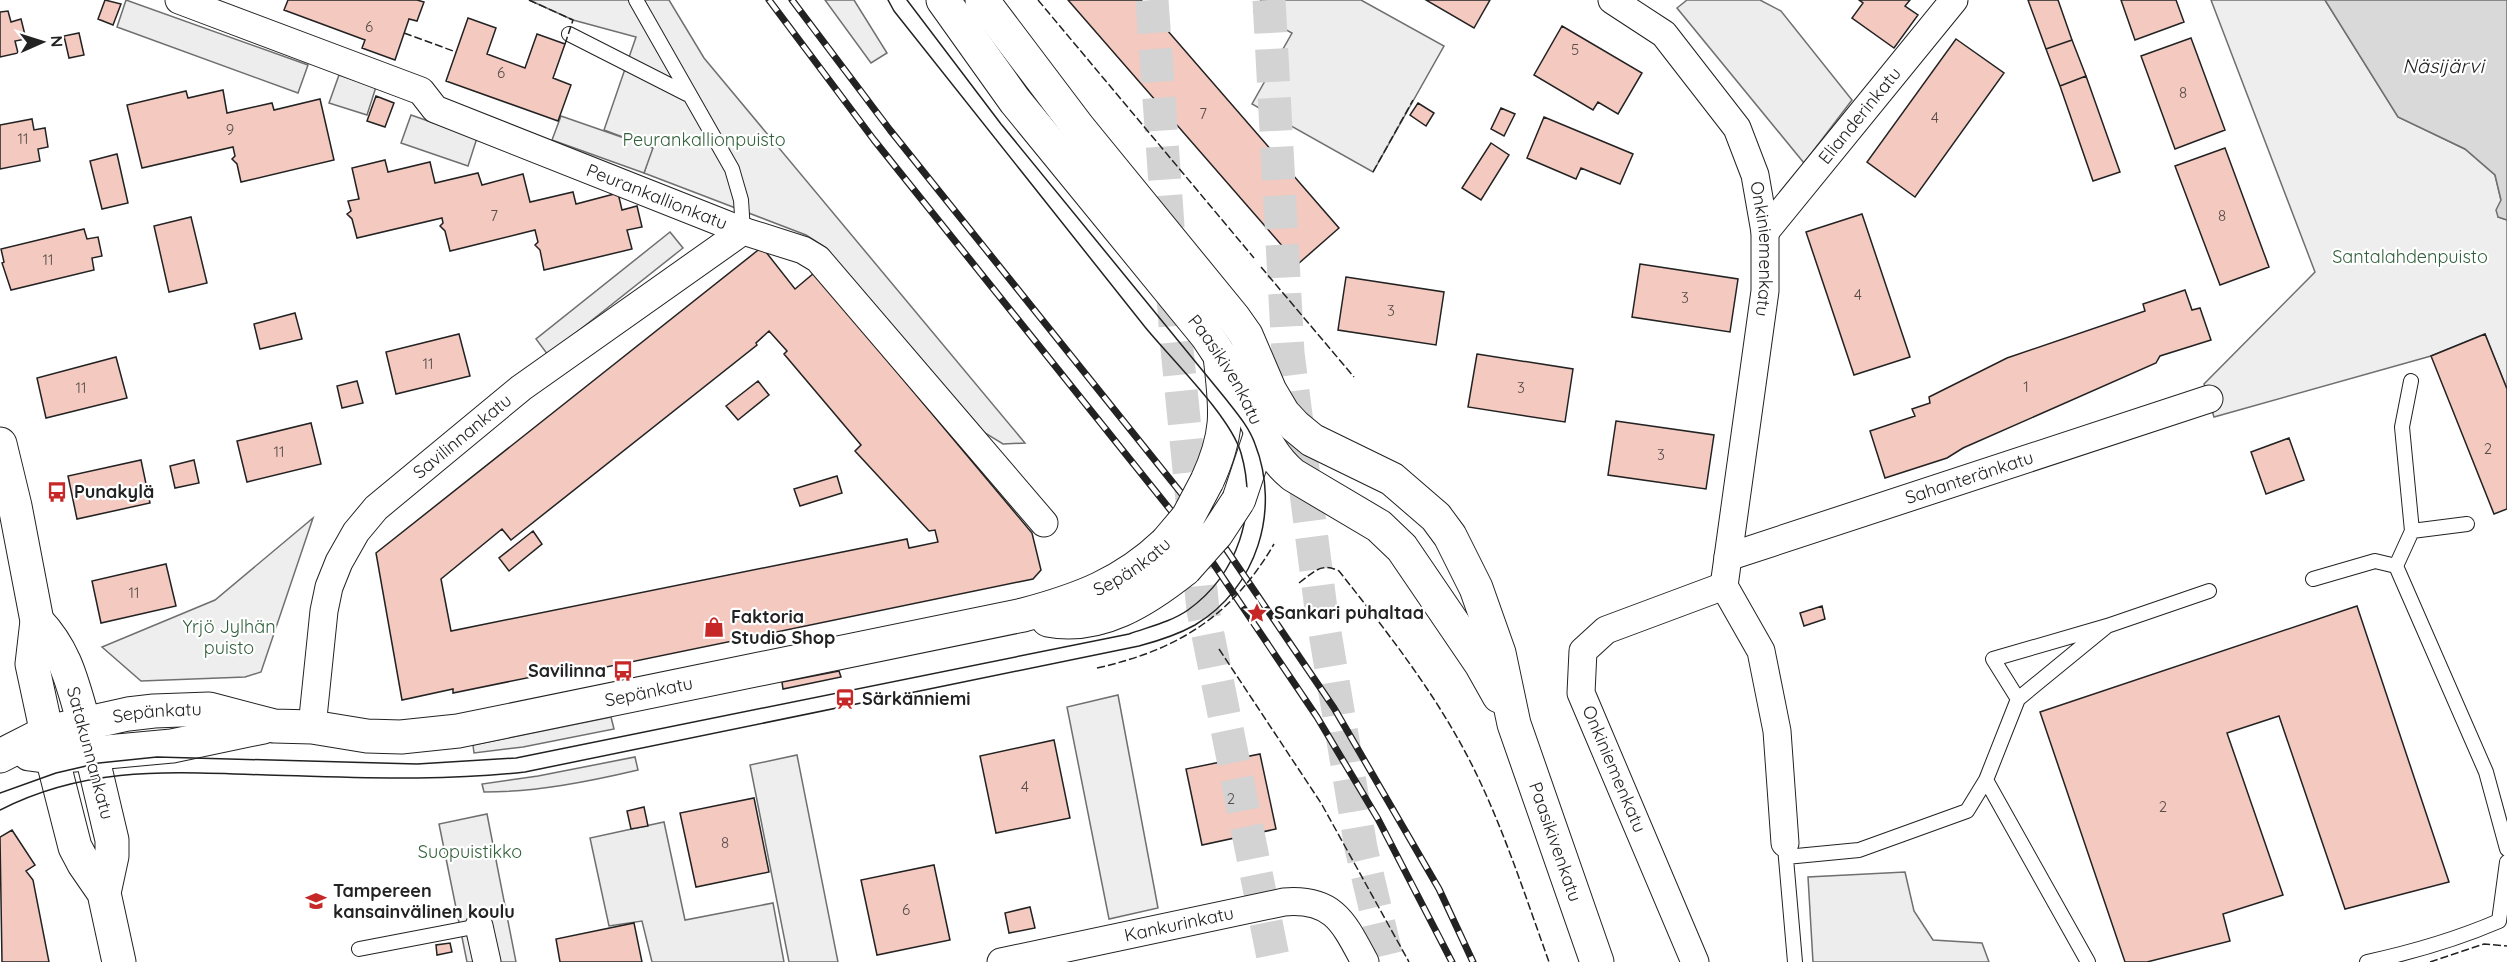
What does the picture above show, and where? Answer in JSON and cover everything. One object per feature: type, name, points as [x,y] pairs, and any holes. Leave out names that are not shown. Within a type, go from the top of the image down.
[{"type":"main road","name":"Paasikivenkatu","points":[[943,0],[1015,101],[1195,319],[1245,397],[1276,459],[1293,475],[1379,526],[1402,548],[1481,664],[1514,724]]},
{"type":"main road","name":"Paasikivenkatu","points":[[982,0],[1078,127],[1234,318],[1283,413],[1312,440],[1392,479],[1436,517],[1450,536],[1476,588],[1499,653],[1514,724],[1597,962]]},
{"type":"main road","name":"Sepänkatu","points":[[5,753],[88,739],[128,714],[209,709],[274,726],[312,727],[367,736],[401,737],[458,731],[1023,615],[1096,592],[1137,567],[1166,543],[1188,516],[1217,457],[1226,423],[1220,356]]},
{"type":"main road","name":"Sepänkatu","points":[[1023,615],[1053,621],[1077,622],[1113,614],[1138,603],[1185,569],[1217,533],[1238,500],[1261,433],[1262,408],[1255,356]]},
{"type":"main road","points":[[1217,457],[1261,433],[1278,433],[1312,440]]},
{"type":"main road","name":"Satakunnankatu","points":[[0,444],[15,506],[37,621],[32,664],[49,744],[75,847],[105,893]]},
{"type":"main road","name":"Sepänkatu","points":[[1238,500],[1254,485],[1265,479],[1293,475]]},
{"type":"main road","name":"Satakunnankatu","points":[[37,621],[52,637],[63,655],[88,739],[112,840],[112,856],[105,893],[119,962]]},
{"type":"street","name":"Peurankallionkatu","points":[[179,0],[421,91],[435,109],[743,231],[803,250],[818,259],[1044,523]]},
{"type":"street","name":"Onkiniemenkatu","points":[[1612,0],[1664,34],[1737,128],[1755,176],[1765,232],[1765,291],[1724,586],[1606,630],[1583,651],[1581,693],[1695,962]]},
{"type":"street","name":"Elianderinkatu","points":[[1765,232],[1954,0]]},
{"type":"street","name":"Savilinnankatu","points":[[312,727],[324,611],[329,587],[339,562],[376,508],[521,388],[743,231]]},
{"type":"street","name":"Sahanteränkatu","points":[[1728,557],[2209,399]]},
{"type":"street","points":[[1724,586],[1761,651],[1777,731],[1785,850]]},
{"type":"street","name":"Kankurinkatu","points":[[1001,962],[1284,902],[1298,901],[1320,906],[1338,916],[1365,962]]},
{"type":"street","points":[[479,926],[487,962]]},
{"type":"lane","points":[[636,0],[687,94],[732,169],[741,200],[743,231]]},
{"type":"lane","points":[[568,34],[687,94]]},
{"type":"lane","points":[[2411,381],[2402,427],[2412,531],[2396,566],[2486,772],[2507,849]]},
{"type":"lane","points":[[2412,531],[2467,524]]},
{"type":"lane","points":[[2313,579],[2375,561],[2396,566]]},
{"type":"lane","points":[[2018,699],[1993,659],[2107,626],[2209,591]]},
{"type":"lane","points":[[1795,962],[1785,850],[1859,850],[1967,811],[1986,780],[2018,699],[2107,626]]},
{"type":"lane","points":[[1986,780],[2088,962]]},
{"type":"lane","points":[[2367,962],[2422,950],[2503,923],[2507,862]]},
{"type":"lane","points":[[359,949],[479,926]]},
{"type":"green space","name":"Peurankallionpuisto","points":[[529,0],[669,0],[704,58],[1025,443],[1003,444],[985,433],[825,247],[806,235],[644,173],[652,148],[604,130],[636,37],[573,20]]},
{"type":"green space","points":[[825,0],[854,0],[887,53],[871,63]]},
{"type":"green space","name":"Santalahdenpuisto","points":[[2211,0],[2325,0],[2398,117],[2465,149],[2495,175],[2501,200],[2498,217],[2507,220],[2507,389],[2485,334],[2431,356],[2214,417],[2204,384],[2315,272]]},
{"type":"green space","name":"Yrjö Jylhän puisto","points":[[313,518],[261,672],[245,677],[141,681],[102,647],[215,600]]},
{"type":"green space","points":[[1118,695],[1158,908],[1109,919],[1067,707]]},
{"type":"green space","points":[[611,717],[614,729],[523,747],[474,753],[473,745]]},
{"type":"green space","points":[[797,755],[838,962],[789,962],[750,765]]},
{"type":"green space","points":[[635,757],[638,770],[581,782],[523,790],[484,792],[482,784],[538,776]]},
{"type":"green space","name":"Suopuistikko","points":[[487,814],[516,962],[467,962],[439,824]]},
{"type":"shaded area","points":[[126,0],[308,65],[298,93],[117,27]]},
{"type":"shaded area","points":[[1261,0],[1361,0],[1444,46],[1373,172],[1252,104],[1292,33],[1254,12]]},
{"type":"shaded area","points":[[1687,0],[1760,0],[1781,11],[1852,100],[1804,163],[1677,8]]},
{"type":"shaded area","points":[[339,75],[376,87],[367,115],[329,103]]},
{"type":"shaded area","points":[[411,115],[477,138],[468,166],[401,143]]},
{"type":"shaded area","points":[[561,116],[653,148],[644,173],[552,140]]},
{"type":"shaded area","points":[[670,232],[683,248],[548,355],[536,339]]},
{"type":"shaded area","points":[[664,822],[685,920],[773,903],[784,962],[652,962],[642,921],[609,926],[590,838]]},
{"type":"shaded area","points":[[1905,872],[1914,911],[1933,940],[1982,943],[1989,962],[1813,962],[1808,877]]},
{"type":"water","name":"Näsijärvi","points":[[2325,0],[2507,0],[2507,220],[2498,217],[2496,210],[2501,200],[2495,175],[2465,149],[2398,117]]},
{"type":"building","points":[[105,0],[121,4],[113,25],[98,19]]},
{"type":"building","points":[[288,0],[417,0],[424,2],[417,21],[409,19],[395,60],[362,48],[365,40],[284,10]]},
{"type":"building","points":[[1068,0],[1141,0],[1339,228],[1298,264]]},
{"type":"building","points":[[1426,0],[1490,0],[1474,28]]},
{"type":"building","points":[[1859,0],[1910,0],[1905,6],[1918,15],[1894,48],[1852,18],[1863,3]]},
{"type":"building","points":[[2028,0],[2058,0],[2072,40],[2046,49]]},
{"type":"building","points":[[2121,0],[2176,0],[2184,22],[2135,40]]},
{"type":"building","points":[[8,11],[11,22],[21,19],[26,39],[15,41],[18,53],[0,57],[0,12]]},
{"type":"building","points":[[468,18],[496,28],[487,54],[525,68],[537,34],[565,44],[553,78],[571,85],[558,121],[446,81]]},
{"type":"building","points":[[1562,26],[1642,73],[1618,114],[1598,102],[1593,110],[1534,75]]},
{"type":"building","points":[[79,33],[84,55],[69,58],[64,36]]},
{"type":"building","points":[[2191,38],[2225,130],[2175,149],[2141,56]]},
{"type":"building","points":[[1956,39],[2004,73],[1915,197],[1867,162]]},
{"type":"building","points":[[2072,40],[2086,76],[2060,86],[2046,49]]},
{"type":"building","points":[[2086,76],[2120,172],[2093,181],[2060,86]]},
{"type":"building","points":[[223,90],[227,113],[272,103],[274,110],[320,99],[334,160],[241,182],[237,164],[232,159],[235,156],[233,147],[142,168],[127,105],[186,91],[188,98]]},
{"type":"building","points":[[376,96],[394,103],[385,127],[367,121]]},
{"type":"building","points":[[1418,103],[1434,113],[1426,126],[1410,115]]},
{"type":"building","points":[[1501,108],[1515,114],[1504,136],[1491,129]]},
{"type":"building","points":[[1544,117],[1633,154],[1620,184],[1581,168],[1576,179],[1527,158]]},
{"type":"building","points":[[32,119],[34,130],[45,128],[48,147],[38,149],[40,161],[0,169],[0,125]]},
{"type":"building","points":[[1491,143],[1509,155],[1481,200],[1462,188]]},
{"type":"building","points":[[2225,148],[2269,267],[2220,285],[2175,166]]},
{"type":"building","points":[[117,154],[128,203],[102,209],[90,161]]},
{"type":"building","points":[[385,160],[388,172],[430,162],[435,183],[478,173],[482,185],[523,174],[530,202],[573,192],[576,204],[618,193],[622,210],[637,206],[642,227],[627,230],[632,249],[544,270],[540,250],[535,245],[538,242],[535,230],[450,251],[445,231],[440,226],[443,223],[442,218],[357,238],[352,219],[347,214],[351,211],[348,201],[359,199],[352,168]]},
{"type":"building","points":[[1862,214],[1910,357],[1854,375],[1806,232]]},
{"type":"building","points":[[191,217],[207,283],[169,292],[154,226]]},
{"type":"building","points":[[84,229],[87,239],[98,237],[102,256],[92,258],[94,270],[11,290],[2,263],[4,262],[1,249]]},
{"type":"building","points":[[762,247],[795,289],[814,273],[1032,533],[1041,570],[1033,579],[563,676],[561,671],[453,693],[453,689],[402,700],[376,553]],"holes":[[[769,331],[787,351],[784,354],[861,445],[855,451],[929,531],[935,530],[938,542],[909,548],[907,539],[451,631],[441,579],[502,529],[511,540],[757,345],[756,343]]]},
{"type":"building","points":[[1640,264],[1738,279],[1730,332],[1632,317]]},
{"type":"building","points":[[1346,277],[1444,292],[1436,345],[1338,330]]},
{"type":"building","points":[[2185,290],[2192,310],[2200,308],[2211,340],[2160,356],[2156,363],[1963,448],[1947,458],[1885,478],[1870,431],[1915,416],[1912,409],[1930,403],[1929,397],[2007,358],[2145,311],[2143,304]]},
{"type":"building","points":[[295,313],[302,339],[260,349],[254,324]]},
{"type":"building","points":[[459,334],[470,376],[396,394],[386,352]]},
{"type":"building","points":[[2485,334],[2507,389],[2507,509],[2494,514],[2431,356]]},
{"type":"building","points":[[1477,354],[1573,369],[1565,422],[1468,407]]},
{"type":"building","points":[[116,357],[127,398],[46,418],[37,378]]},
{"type":"building","points":[[357,381],[363,403],[342,408],[337,386]]},
{"type":"building","points":[[758,381],[769,395],[738,420],[726,406]]},
{"type":"building","points":[[1616,421],[1714,435],[1706,489],[1608,475]]},
{"type":"building","points":[[311,423],[321,464],[247,482],[237,441]]},
{"type":"building","points":[[2289,438],[2304,480],[2266,494],[2251,452]]},
{"type":"building","points":[[141,460],[150,503],[77,519],[68,476]]},
{"type":"building","points":[[194,460],[199,483],[175,488],[170,466]]},
{"type":"building","points":[[837,476],[842,493],[800,506],[794,489]]},
{"type":"building","points":[[533,531],[542,544],[509,571],[499,558]]},
{"type":"building","points":[[166,564],[176,606],[101,623],[92,581]]},
{"type":"building","points":[[1822,606],[1825,619],[1804,626],[1800,613]]},
{"type":"building","points":[[2357,606],[2449,882],[2345,909],[2279,716],[2227,733],[2283,895],[2223,914],[2230,941],[2147,962],[2125,962],[2040,712]]},
{"type":"building","points":[[839,671],[841,677],[783,689],[782,682]]},
{"type":"building","points":[[1054,740],[1070,818],[996,833],[980,756]]},
{"type":"building","points":[[1260,754],[1276,829],[1202,845],[1186,769]]},
{"type":"building","points":[[754,798],[769,872],[696,887],[680,813]]},
{"type":"building","points":[[644,807],[648,826],[631,829],[627,811]]},
{"type":"building","points":[[12,830],[35,865],[26,871],[33,880],[49,962],[2,962],[0,837]]},
{"type":"building","points":[[934,865],[950,940],[877,955],[861,880]]},
{"type":"building","points":[[1030,907],[1035,928],[1009,933],[1005,913]]},
{"type":"building","points":[[634,923],[642,962],[560,962],[556,939]]},
{"type":"building","points":[[450,943],[452,952],[437,955],[436,945]]},
{"type":"tunnel","points":[[1152,0],[1176,339],[1203,610],[1274,962]]},
{"type":"tunnel","points":[[1269,0],[1288,353],[1321,609],[1361,848],[1388,962]]},
{"type":"tram line","points":[[0,793],[56,773],[99,763],[157,757],[417,764],[516,758],[1129,634],[1174,618],[1188,610],[1205,595],[1220,579],[1231,560],[1240,540],[1245,519],[1246,475],[1235,438],[1199,388],[1145,327],[894,11],[888,0]]},
{"type":"tram line","points":[[0,810],[33,795],[65,785],[130,774],[197,773],[428,778],[525,772],[1139,646],[1188,629],[1216,609],[1234,590],[1248,569],[1258,545],[1264,521],[1265,495],[1262,469],[1255,444],[1246,426],[1001,124],[907,0]]},
{"type":"railway","points":[[769,0],[874,140],[1213,563],[1317,717],[1378,819],[1452,962]]},
{"type":"railway","points":[[792,0],[890,130],[1226,549],[1334,708],[1439,889],[1473,962]]},
{"type":"fence","points":[[529,0],[573,20],[565,44]]},
{"type":"fence","points":[[1038,0],[1254,258]]},
{"type":"fence","points":[[404,33],[456,52]]},
{"type":"fence","points":[[1373,172],[1413,100]]},
{"type":"fence","points":[[1261,267],[1354,377]]},
{"type":"fence","points":[[1097,668],[1153,651],[1178,640],[1200,626],[1240,591],[1274,544]]},
{"type":"fence","points":[[1299,583],[1322,568],[1333,568],[1339,571],[1428,690],[1459,740],[1484,790],[1514,863],[1549,962]]},
{"type":"fence","points":[[1219,649],[1321,803],[1409,962]]},
{"type":"fence","points":[[2430,962],[2484,944],[2507,946]]},
{"type":"place","name":"Punakylä","points":[[57,492]]},
{"type":"place","name":"Sankari puhaltaa","points":[[1257,613]]},
{"type":"place","name":"Faktoria Studio Shop","points":[[714,627]]},
{"type":"place","name":"Savilinna","points":[[623,671]]},
{"type":"place","name":"Särkänniemi","points":[[845,699]]},
{"type":"place","name":"Tampereen kansainvälinen koulu","points":[[316,901]]}]
